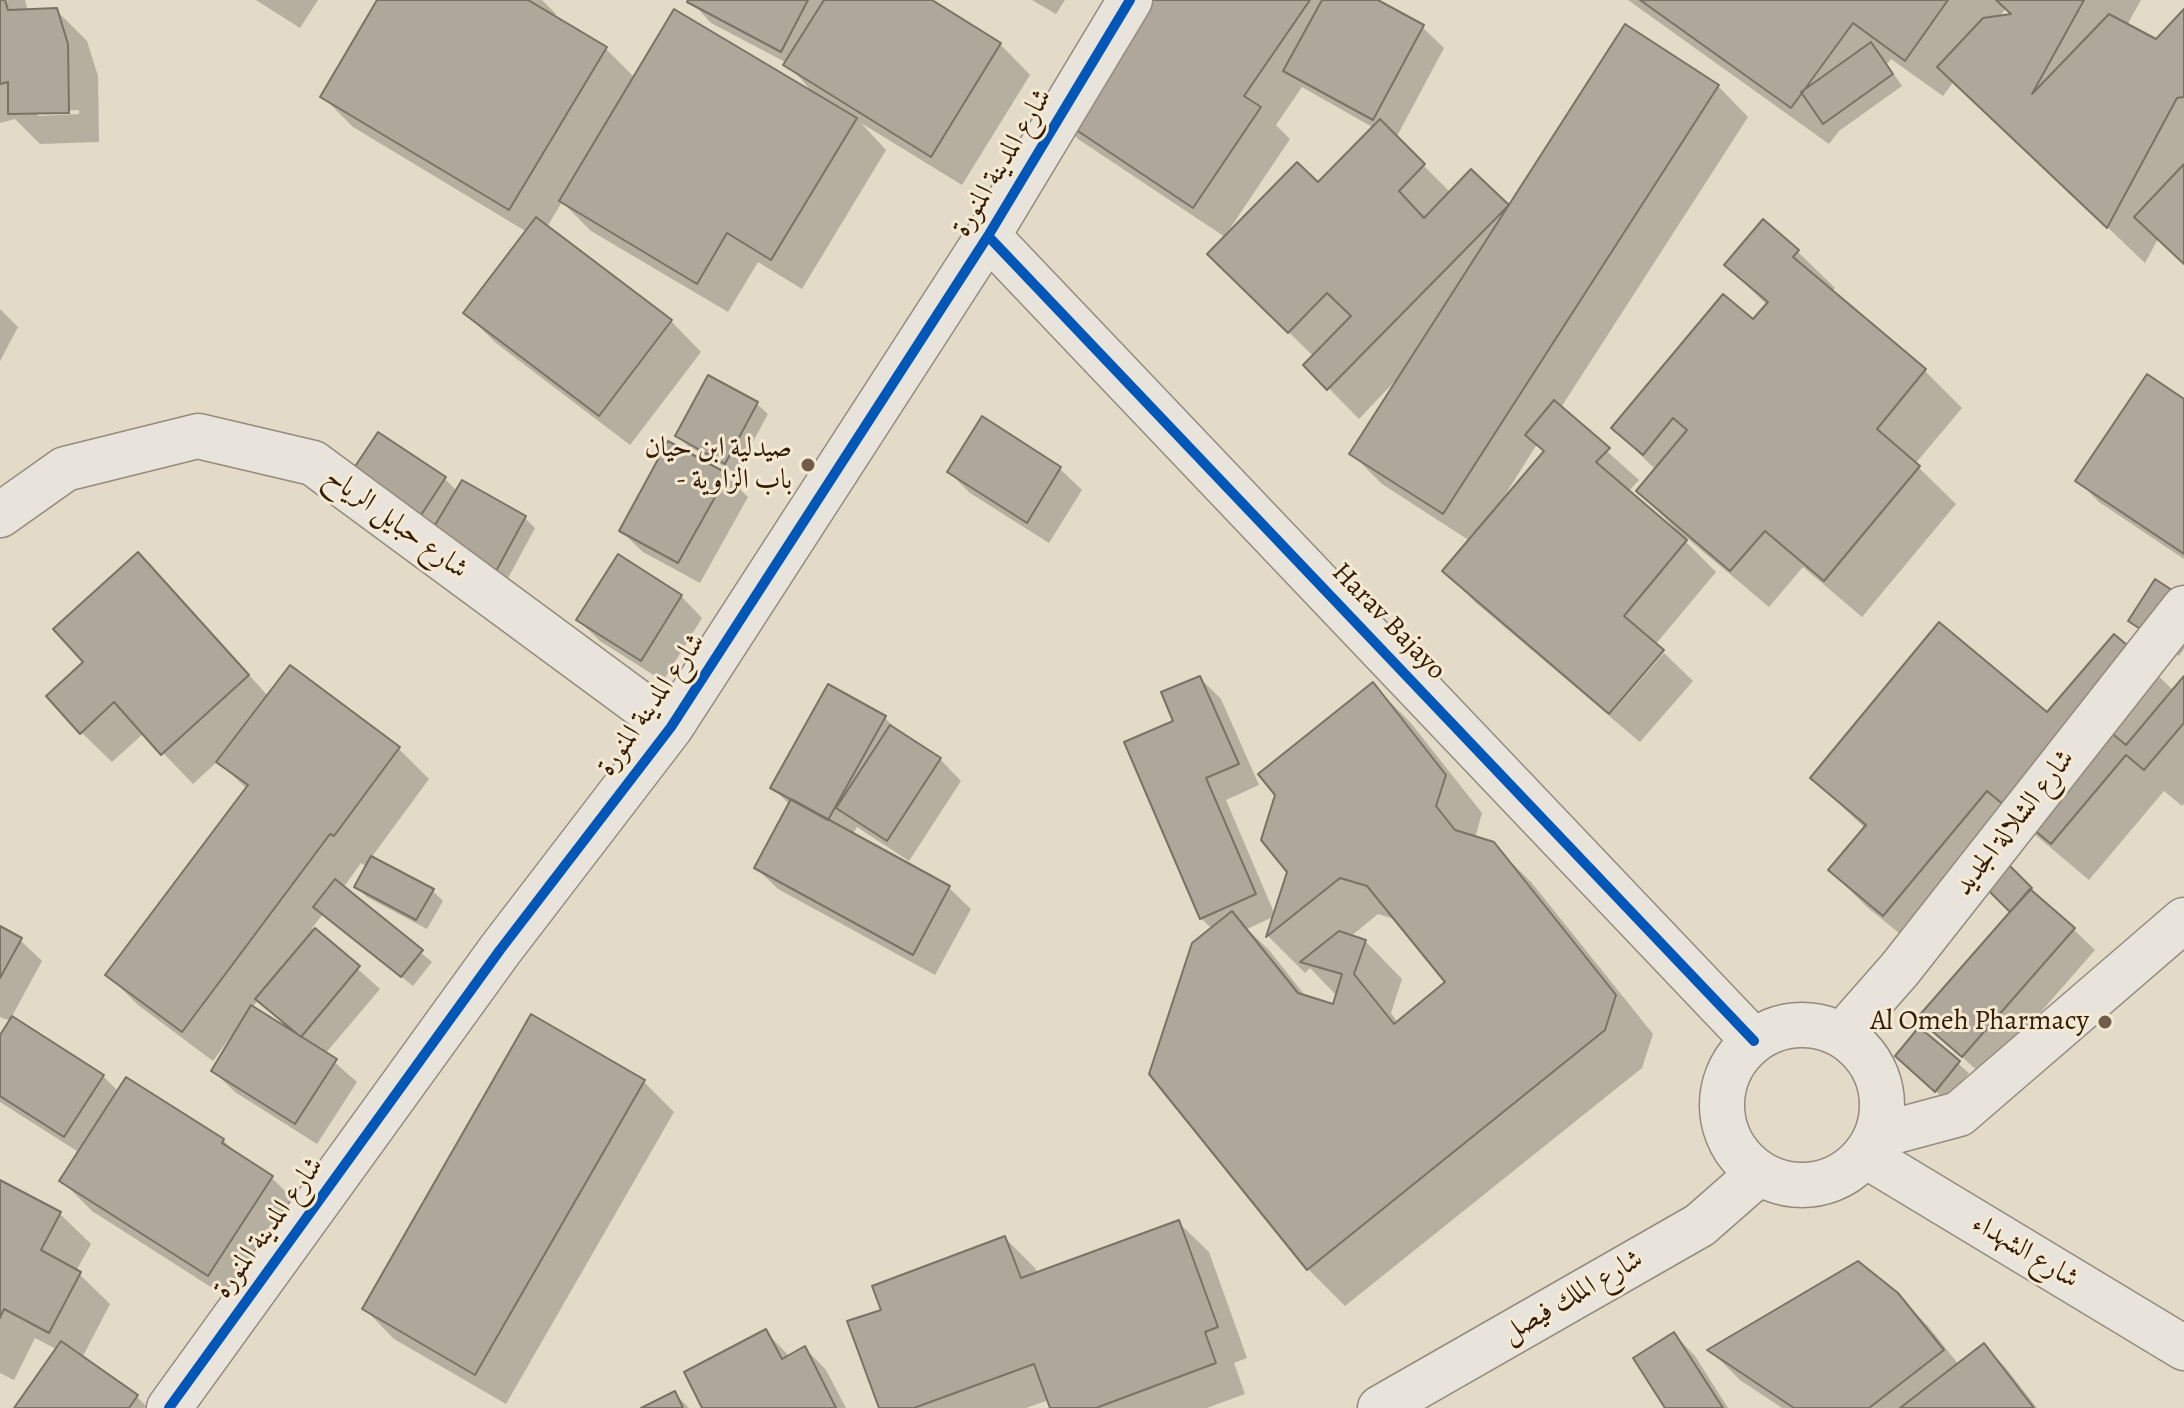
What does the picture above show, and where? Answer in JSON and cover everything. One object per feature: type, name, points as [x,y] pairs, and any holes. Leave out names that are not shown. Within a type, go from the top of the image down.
[{"type":"street","name":"شارع المدينة المنورة","points":[[169,1408],[500,950],[671,727],[988,236],[1130,0]]},
{"type":"street","name":"Harav Bajayo","points":[[988,236],[1754,1041]]},
{"type":"street","name":"شارع حبايل الرياح","points":[[0,515],[65,469],[198,436],[313,463],[671,727]]},
{"type":"street","name":"شارع الشلالة الجديد","points":[[1842,1035],[1900,969],[2184,608]]},
{"type":"street","points":[[1871,1146],[1959,1114],[2184,920]]},
{"type":"street","points":[[1797,1024],[1820,1026],[1842,1035],[1861,1049],[1875,1069],[1882,1091],[1883,1113],[1871,1146],[1847,1172],[1827,1183],[1803,1186],[1780,1184],[1758,1174],[1739,1156],[1726,1134],[1722,1109],[1724,1083],[1736,1059],[1754,1041],[1775,1029],[1797,1024]]},
{"type":"street","name":"شارع الشهداء","points":[[1871,1146],[2184,1348]]},
{"type":"street","name":"شارع الملك فيصل","points":[[1380,1408],[1700,1225],[1758,1174]]},
{"type":"building","points":[[0,0],[5,0],[8,10],[57,8],[68,44],[69,113],[8,114],[8,82],[0,84]]},
{"type":"building","points":[[377,0],[528,0],[607,47],[509,210],[320,97]]},
{"type":"building","points":[[688,0],[808,0],[781,52]]},
{"type":"building","points":[[824,0],[932,0],[1001,43],[931,157],[783,65]]},
{"type":"building","points":[[1118,0],[1310,0],[1244,96],[1261,107],[1193,208],[1045,109]]},
{"type":"building","points":[[1322,0],[1378,0],[1424,25],[1373,120],[1283,71]]},
{"type":"building","points":[[1640,0],[1948,0],[1905,61],[1853,23],[1791,108]]},
{"type":"building","points":[[1996,0],[2084,0],[2032,94],[2109,14],[2156,39],[2184,9],[2184,97],[2177,98],[2107,228],[1937,67],[1983,18],[2011,14]]},
{"type":"building","points":[[674,9],[857,118],[771,260],[727,233],[697,284],[559,201]]},
{"type":"building","points":[[1625,24],[1719,85],[1443,514],[1349,454]]},
{"type":"building","points":[[1871,42],[1893,74],[1823,124],[1801,92]]},
{"type":"building","points":[[1380,119],[1425,164],[1399,191],[1424,218],[1471,169],[1509,205],[1327,390],[1303,365],[1351,316],[1327,293],[1288,333],[1207,254],[1297,162],[1318,182]]},
{"type":"building","points":[[2184,164],[2184,264],[2134,217]]},
{"type":"building","points":[[536,217],[672,320],[599,416],[463,313]]},
{"type":"building","points":[[1763,219],[1799,250],[1793,257],[1926,369],[1877,429],[1920,466],[1824,581],[1765,531],[1730,571],[1636,491],[1687,430],[1673,418],[1643,455],[1611,428],[1723,294],[1753,319],[1768,302],[1724,265]]},
{"type":"building","points":[[2147,374],[2184,399],[2184,554],[2075,481]]},
{"type":"building","points":[[708,375],[758,402],[725,464],[675,436]]},
{"type":"building","points":[[1554,400],[1610,448],[1596,462],[1687,540],[1624,616],[1664,650],[1609,714],[1442,571],[1544,451],[1525,435]]},
{"type":"building","points":[[982,416],[1061,467],[1027,523],[947,472]]},
{"type":"building","points":[[378,432],[446,477],[408,535],[340,489]]},
{"type":"building","points":[[668,441],[728,474],[678,563],[619,531]]},
{"type":"building","points":[[462,480],[526,516],[495,573],[429,535]]},
{"type":"building","points":[[138,552],[249,675],[161,755],[114,702],[80,734],[46,696],[83,662],[53,629]]},
{"type":"building","points":[[618,554],[682,595],[641,661],[576,620]]},
{"type":"building","points":[[2155,579],[2184,598],[2168,647],[2128,621]]},
{"type":"building","points":[[1939,622],[2047,712],[2114,634],[2147,662],[2097,721],[2126,745],[2184,676],[2184,723],[2144,770],[2126,755],[2051,844],[1987,791],[1883,916],[1828,870],[1866,825],[1810,778]]},
{"type":"building","points":[[290,665],[400,747],[334,836],[330,834],[182,1032],[105,975],[248,785],[216,762]]},
{"type":"building","points":[[1200,676],[1239,764],[1206,778],[1256,894],[1200,919],[1124,742],[1173,721],[1161,692]]},
{"type":"building","points":[[1373,682],[1446,775],[1436,806],[1455,830],[1494,842],[1616,995],[1605,1030],[1307,1270],[1149,1074],[1192,943],[1232,911],[1298,993],[1333,1004],[1342,974],[1300,962],[1339,931],[1366,940],[1354,974],[1394,1024],[1445,982],[1367,886],[1340,878],[1266,937],[1287,872],[1261,840],[1275,795],[1258,774]]},
{"type":"building","points":[[828,684],[886,716],[828,820],[770,788]]},
{"type":"building","points":[[890,725],[941,758],[887,841],[836,808]]},
{"type":"building","points":[[791,799],[950,886],[913,955],[754,868]]},
{"type":"building","points":[[1999,855],[2032,888],[2010,912],[1977,879]]},
{"type":"building","points":[[371,856],[434,889],[416,920],[354,887]]},
{"type":"building","points":[[335,879],[423,950],[401,977],[313,907]]},
{"type":"building","points":[[2030,889],[2075,928],[1962,1057],[1917,1018]]},
{"type":"building","points":[[0,926],[22,938],[0,978]]},
{"type":"building","points":[[315,928],[360,966],[301,1037],[255,999]]},
{"type":"building","points":[[251,1005],[337,1059],[295,1124],[211,1071]]},
{"type":"building","points":[[531,1014],[645,1080],[475,1375],[362,1309]]},
{"type":"building","points":[[12,1016],[104,1075],[64,1137],[0,1096],[0,1035]]},
{"type":"building","points":[[1919,1027],[1960,1061],[1935,1092],[1895,1056]]},
{"type":"building","points":[[126,1077],[224,1139],[222,1143],[273,1176],[208,1276],[59,1181]]},
{"type":"building","points":[[0,1180],[61,1212],[41,1250],[81,1272],[49,1333],[4,1309],[0,1318]]},
{"type":"building","points":[[1179,1220],[1218,1327],[1205,1332],[1216,1363],[1096,1408],[1050,1408],[1034,1364],[914,1408],[879,1408],[847,1321],[881,1310],[872,1286],[1005,1236],[1021,1278]]},
{"type":"building","points":[[1858,1261],[1898,1293],[1944,1350],[1869,1408],[1794,1408],[1707,1350]]},
{"type":"building","points":[[766,1329],[782,1359],[805,1346],[836,1408],[702,1408],[684,1372]]},
{"type":"building","points":[[1674,1332],[1723,1408],[1665,1408],[1633,1358]]},
{"type":"building","points":[[61,1341],[138,1395],[129,1408],[14,1408]]},
{"type":"building","points":[[1984,1343],[2034,1408],[1900,1408]]},
{"type":"building","points":[[675,1391],[683,1408],[641,1408]]},
{"type":"cycle path","points":[[169,1408],[500,950],[671,727],[988,236],[1130,0]]},
{"type":"cycle path","points":[[988,236],[1754,1041]]},
{"type":"place","name":"صيدلية ابن حيان - باب الزاوية","points":[[808,465]]},
{"type":"place","name":"Al Omeh Pharmacy","points":[[2105,1022]]}]
